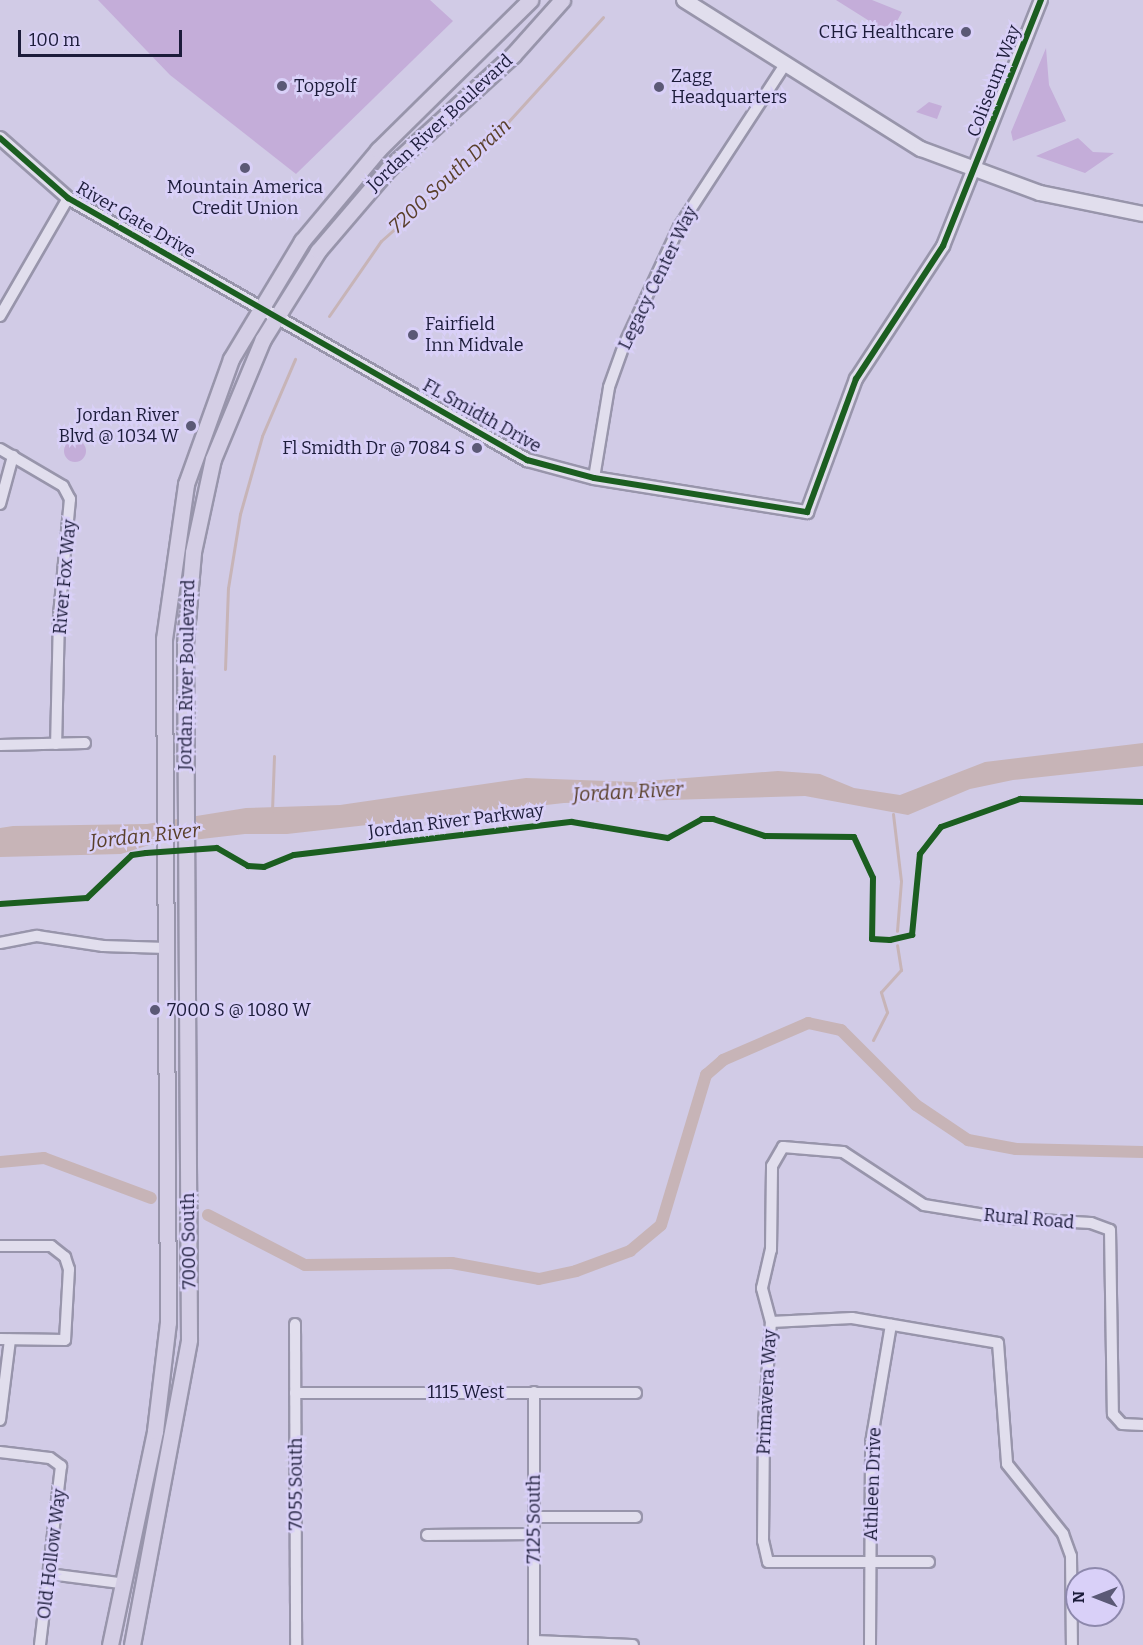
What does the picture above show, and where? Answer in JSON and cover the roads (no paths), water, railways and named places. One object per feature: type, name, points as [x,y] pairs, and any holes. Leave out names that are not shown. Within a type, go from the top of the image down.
[{"type":"main road","name":"Jordan River Boulevard","points":[[185,830],[186,622],[196,531],[221,433],[268,312],[302,241],[378,150],[531,0]]},
{"type":"main road","name":"Jordan River Boulevard","points":[[164,833],[164,639],[178,520],[208,414],[268,312],[369,189],[513,55],[562,0]]},
{"type":"main road","points":[[684,0],[903,140],[973,172],[1061,199],[1143,214]]},
{"type":"main road","name":"7000 South","points":[[132,1645],[189,1339],[185,830]]},
{"type":"main road","name":"7000 South","points":[[110,1645],[119,1582],[155,1431],[168,1322],[164,833]]},
{"type":"street","name":"Coliseum Way","points":[[807,512],[856,379],[931,271],[1041,0]]},
{"type":"street","name":"Legacy Center Way","points":[[594,478],[609,387],[624,345],[679,227],[784,66]]},
{"type":"street","name":"River Gate Drive","points":[[0,138],[68,198],[268,312]]},
{"type":"street","points":[[0,316],[68,198]]},
{"type":"street","name":"FL Smidth Drive","points":[[268,312],[520,456],[594,478],[807,512]]},
{"type":"street","name":"River Fox Way","points":[[0,449],[63,486],[70,499],[59,616],[56,744]]},
{"type":"street","points":[[0,504],[13,456]]},
{"type":"street","points":[[0,745],[85,743]]},
{"type":"street","points":[[0,943],[37,936],[103,946],[166,948]]},
{"type":"street","name":"Rural Road","points":[[777,1153],[801,1145],[843,1152],[924,1204],[1003,1218],[1091,1223],[1110,1230],[1116,1420],[1143,1425]]},
{"type":"street","name":"Primavera Way","points":[[777,1153],[771,1250],[762,1288],[771,1322],[764,1424],[768,1562],[870,1561]]},
{"type":"street","points":[[0,1246],[51,1246],[65,1257],[65,1340],[5,1339],[0,1420]]},
{"type":"street","points":[[771,1322],[836,1317],[998,1343],[1003,1451],[1013,1475],[1068,1545],[1072,1645]]},
{"type":"street","name":"7055 South","points":[[295,1324],[296,1645]]},
{"type":"street","name":"Athleen Drive","points":[[870,1645],[871,1443],[891,1325]]},
{"type":"street","name":"1115 West","points":[[296,1392],[636,1392]]},
{"type":"street","name":"7125 South","points":[[534,1392],[534,1643]]},
{"type":"street","name":"Old Hollow Way","points":[[0,1452],[60,1463],[40,1645]]},
{"type":"street","points":[[534,1517],[636,1517]]},
{"type":"street","points":[[427,1535],[534,1534]]},
{"type":"street","points":[[870,1561],[929,1562]]},
{"type":"street","points":[[49,1574],[119,1582]]},
{"type":"street","points":[[534,1643],[633,1645]]},
{"type":"water","name":"Jordan River","points":[[1143,743],[1143,766],[1013,780],[970,789],[908,815],[805,796],[564,803],[287,834],[245,834],[149,845],[121,854],[0,857],[0,828],[13,826],[147,824],[246,808],[340,805],[526,778],[634,782],[778,771],[820,774],[854,788],[900,795],[985,762]]},
{"type":"waterway","name":"7200 South Drain","points":[[329,316],[381,241],[478,155],[603,17]]},
{"type":"waterway","name":"7200 South Drain","points":[[225,669],[228,588],[240,514],[262,436],[295,359]]},
{"type":"waterway","name":"7200 South Drain","points":[[272,811],[274,756]]},
{"type":"waterway","points":[[893,814],[901,881],[897,931]]},
{"type":"waterway","points":[[873,1040],[887,1012],[881,992],[901,970],[897,945]]},
{"type":"waterway","points":[[208,1215],[305,1265],[452,1263],[539,1279],[576,1271],[630,1251],[661,1225],[706,1075],[723,1060],[808,1023],[841,1030],[916,1105],[968,1140],[1016,1149],[1143,1152]]},
{"type":"waterway","points":[[0,1162],[44,1158],[151,1198]]},
{"type":"place","name":"CHG Healthcare","points":[[966,32]]},
{"type":"place","name":"Topgolf","points":[[282,86]]},
{"type":"place","name":"Zagg Headquarters","points":[[659,87]]},
{"type":"place","name":"Mountain America Credit Union","points":[[245,168]]},
{"type":"place","name":"Fairfield Inn Midvale","points":[[413,335]]},
{"type":"place","name":"Jordan River Blvd @ 1034 W","points":[[191,426]]},
{"type":"place","name":"Fl Smidth Dr @ 7084 S","points":[[477,448]]},
{"type":"place","name":"7000 S @ 1080 W","points":[[155,1010]]}]
